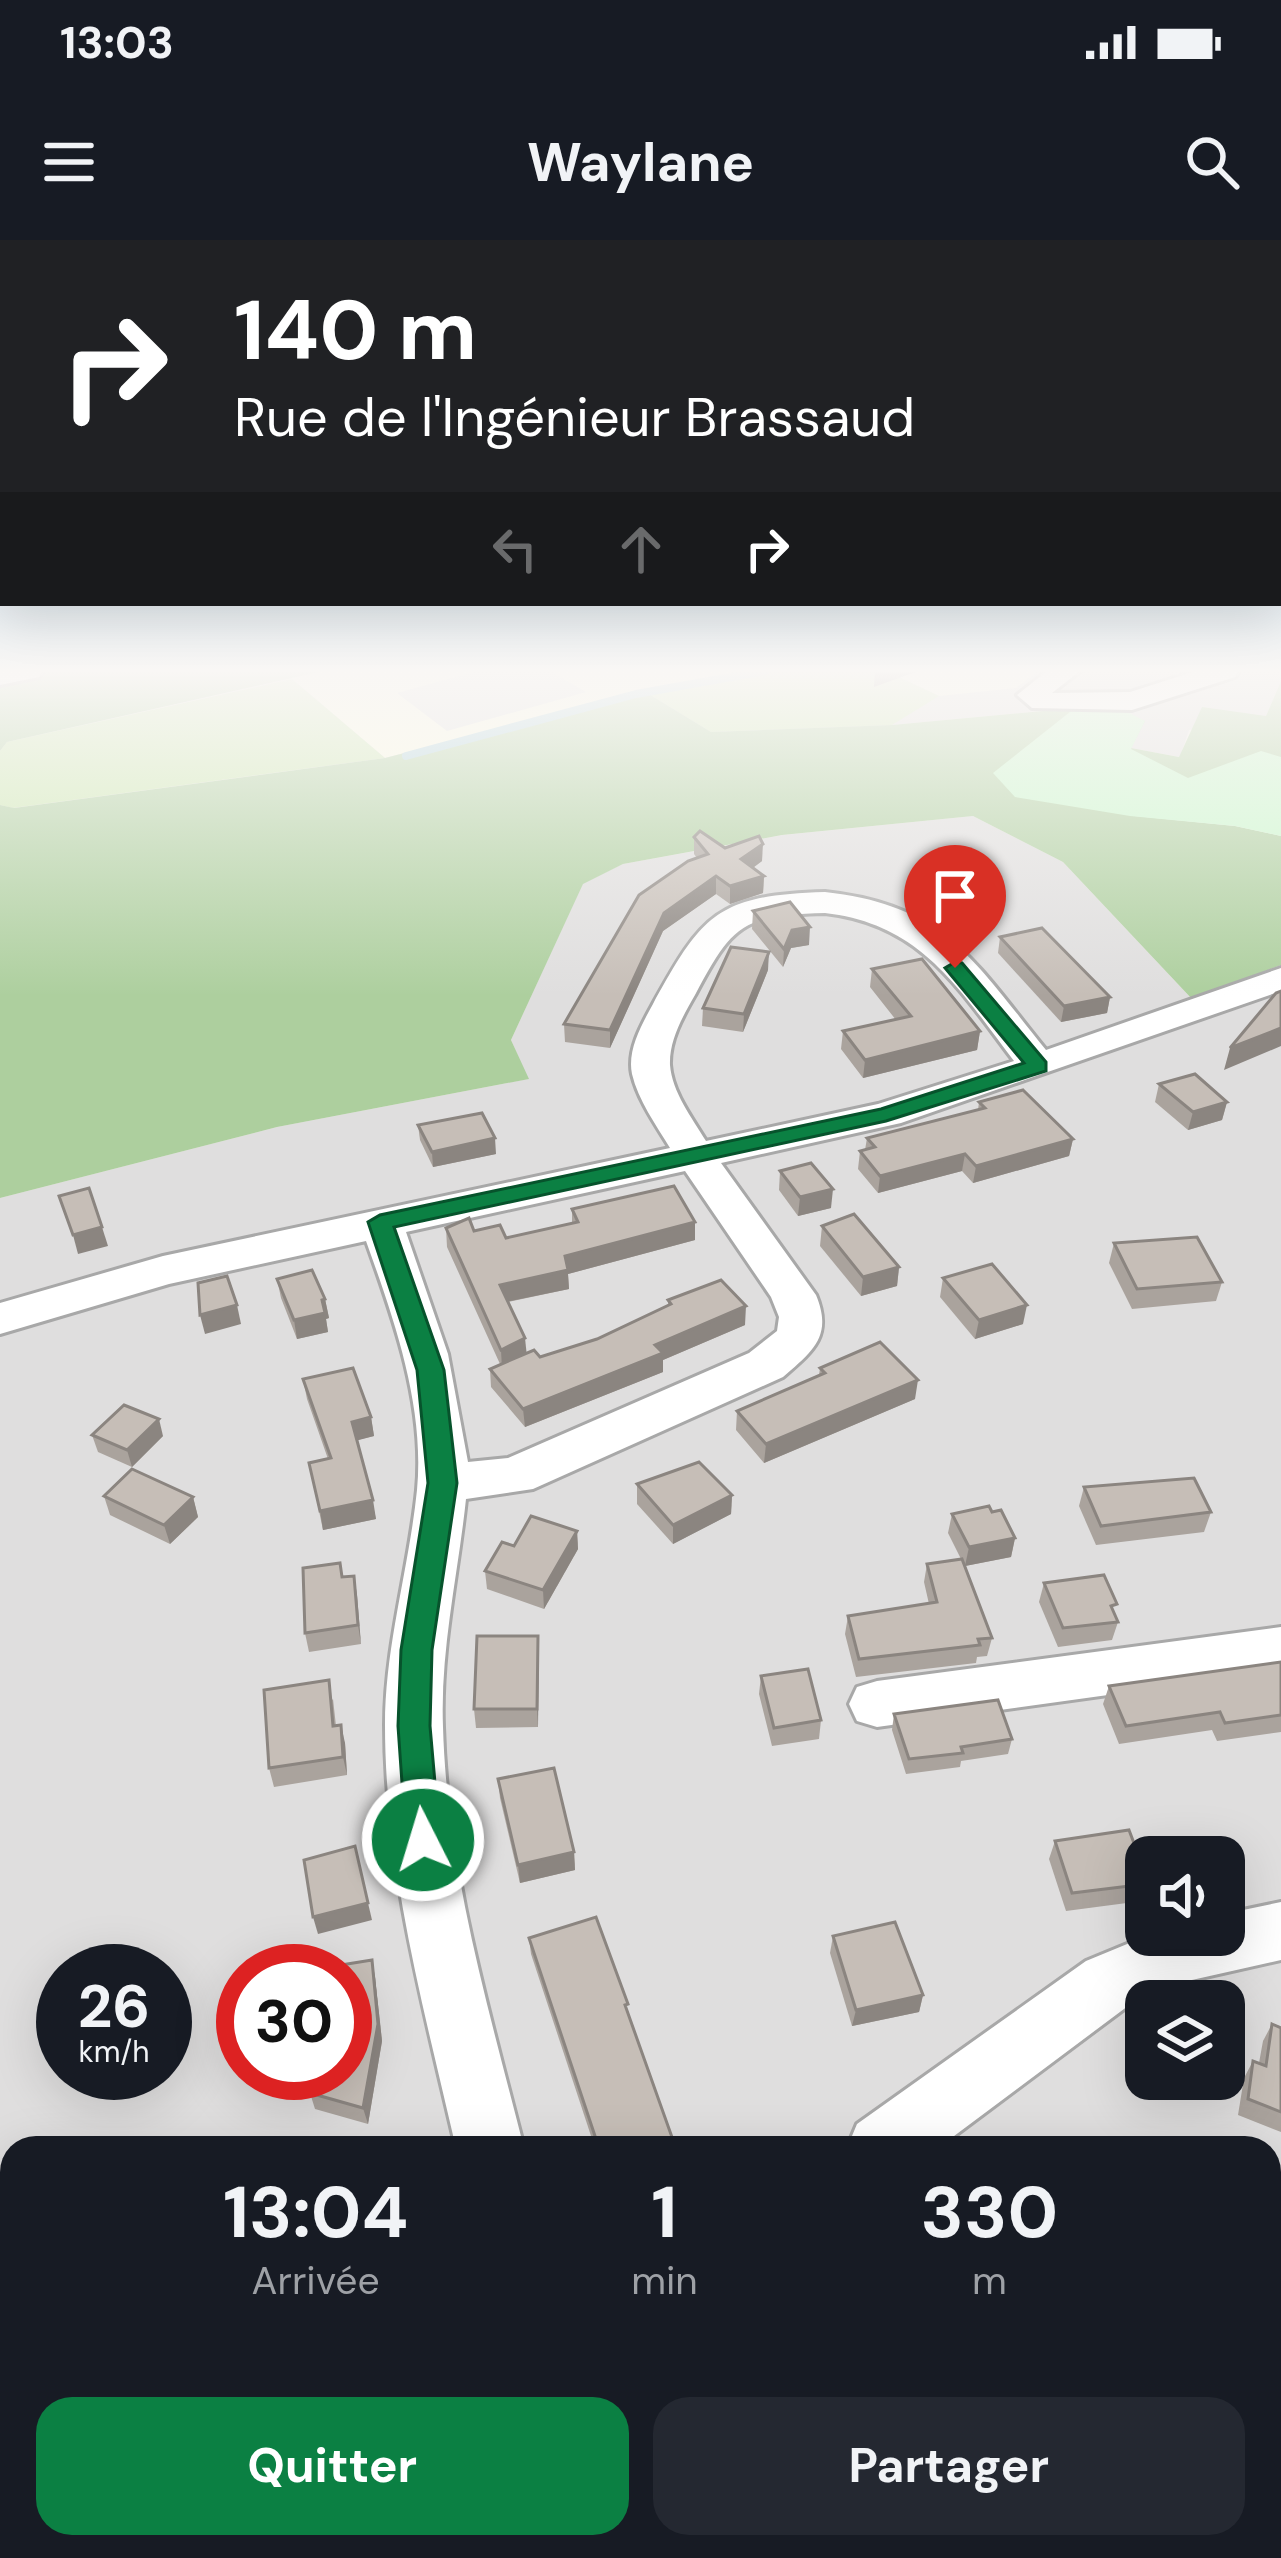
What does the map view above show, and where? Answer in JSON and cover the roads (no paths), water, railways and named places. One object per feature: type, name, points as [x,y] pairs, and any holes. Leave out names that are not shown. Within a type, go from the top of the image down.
[{"type":"street","points":[[442,1483],[515,1476],[766,1365],[799,1338],[802,1317],[793,1295],[696,1154],[650,1069],[653,1047],[700,948],[715,931],[744,915],[778,906],[862,909],[904,922],[930,939],[1038,1066]]},
{"type":"street","points":[[0,1319],[163,1271],[886,1114],[1038,1066],[1281,979]]},
{"type":"street","points":[[380,1222],[430,1370],[442,1483],[417,1650],[414,1726],[427,1877],[487,2136]]},
{"type":"street","points":[[877,1704],[1281,1649]]},
{"type":"street","points":[[897,2136],[1109,1982],[1179,1953],[1281,1931]]}]
